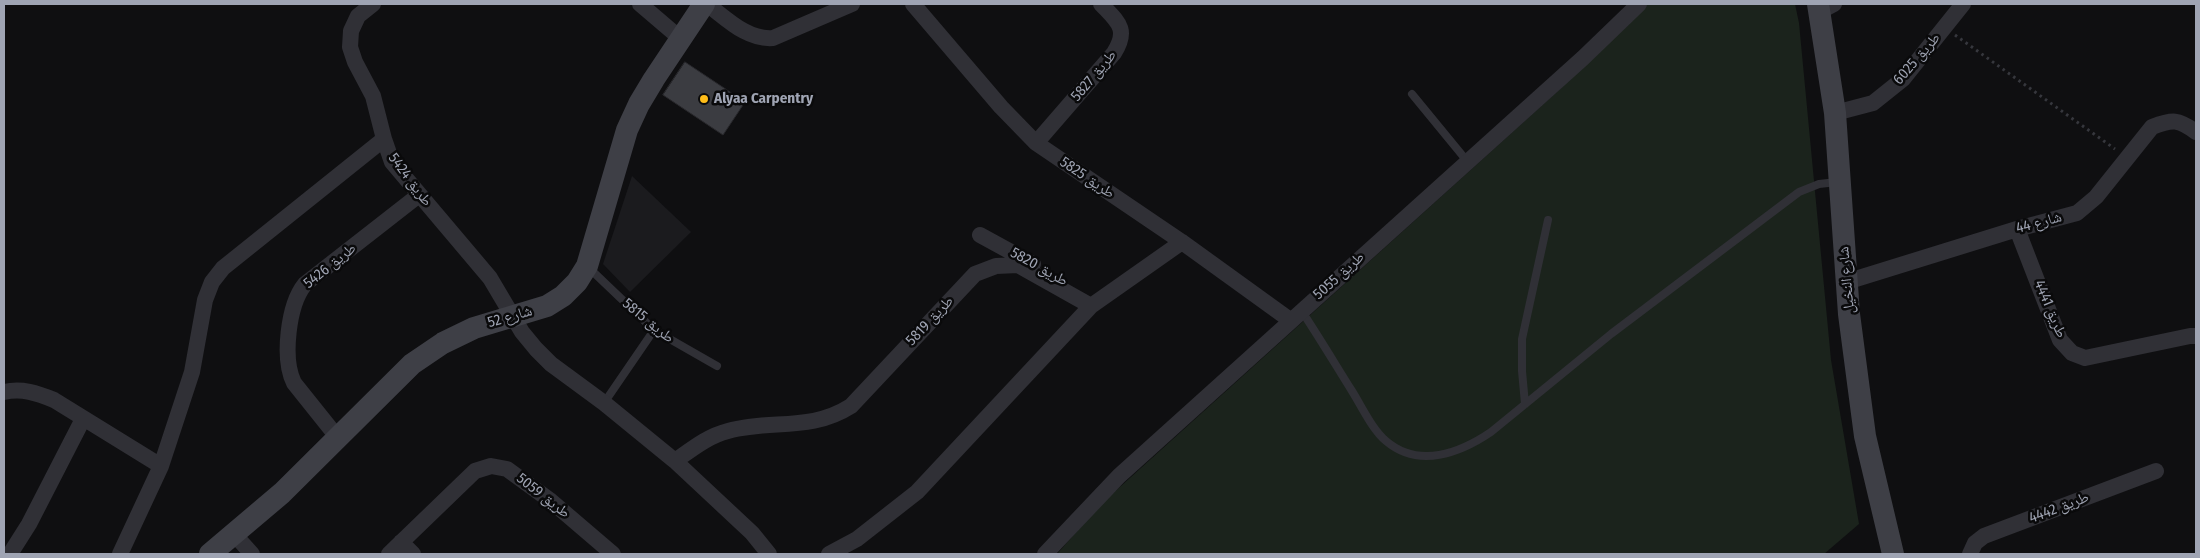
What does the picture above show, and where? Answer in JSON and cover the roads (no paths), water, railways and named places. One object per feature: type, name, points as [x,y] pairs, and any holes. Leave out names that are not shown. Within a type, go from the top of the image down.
[{"type":"street","name":"طريق 5424","points":[[374,4],[358,16],[351,31],[350,47],[355,62],[373,96],[392,162],[490,278],[512,316]]},
{"type":"street","points":[[640,4],[681,39]]},
{"type":"street","points":[[706,4],[749,35],[760,39],[773,38],[852,4]]},
{"type":"street","name":"شارع 52","points":[[210,554],[282,492],[412,364],[443,343],[474,328],[547,306],[563,296],[577,282],[587,266],[627,130],[639,104],[706,4]]},
{"type":"street","name":"طريق 5825","points":[[914,4],[1001,107],[1036,143],[1182,242],[1296,315]]},
{"type":"street","name":"طريق 5827","points":[[1036,143],[1114,53],[1120,42],[1122,32],[1117,21],[1100,4]]},
{"type":"street","name":"طريق 5055","points":[[1045,554],[1119,476],[1467,160],[1583,58],[1639,4]]},
{"type":"street","name":"طريق 6025","points":[[1834,113],[1873,103],[1903,79],[1964,4]]},
{"type":"street","name":"شارع النخيل","points":[[1824,6],[1846,282],[1865,436],[1893,554]]},
{"type":"street","name":"شارع 44","points":[[1846,282],[2017,228],[2077,213],[2096,197],[2152,127],[2166,122],[2182,122],[2196,132]]},
{"type":"street","points":[[120,554],[161,466],[192,372],[200,320],[212,282],[223,268],[384,139]]},
{"type":"street","name":"طريق 5426","points":[[338,438],[294,383],[290,373],[288,353],[295,300],[305,284],[420,195]]},
{"type":"street","name":"طريق 4441","points":[[2017,228],[2060,340],[2072,353],[2085,358],[2196,336]]},
{"type":"street","name":"طريق 5820","points":[[980,235],[1094,303]]},
{"type":"street","points":[[828,554],[857,539],[917,492],[1094,303],[1182,242]]},
{"type":"street","name":"طريق 5819","points":[[675,462],[711,436],[729,430],[822,421],[837,415],[851,406],[975,274],[996,266],[1018,265],[1094,303]]},
{"type":"street","points":[[512,316],[522,332],[551,364],[604,403],[675,462],[752,533],[769,554]]},
{"type":"street","points":[[4,392],[15,390],[36,392],[54,400],[161,466]]},
{"type":"street","points":[[10,554],[29,524],[83,419]]},
{"type":"street","name":"طريق 5059","points":[[389,554],[475,471],[491,466],[507,469],[521,478],[551,501],[612,554]]},
{"type":"street","name":"طريق 4442","points":[[1970,554],[1975,543],[1984,536],[2156,471]]},
{"type":"street","points":[[234,534],[252,554]]},
{"type":"street","points":[[401,542],[413,554]]},
{"type":"lane","points":[[1412,94],[1467,160]]},
{"type":"lane","points":[[1296,315],[1386,441],[1408,454],[1434,457],[1475,443],[1492,432],[1611,334],[1799,192],[1819,184],[1839,182]]},
{"type":"lane","points":[[1525,404],[1522,355],[1524,331],[1548,220]]},
{"type":"lane","name":"طريق 5815","points":[[587,266],[654,330],[682,348],[717,366]]},
{"type":"lane","points":[[604,403],[654,330]]},
{"type":"place","name":"Alyaa Carpentry","points":[[704,99]]}]
